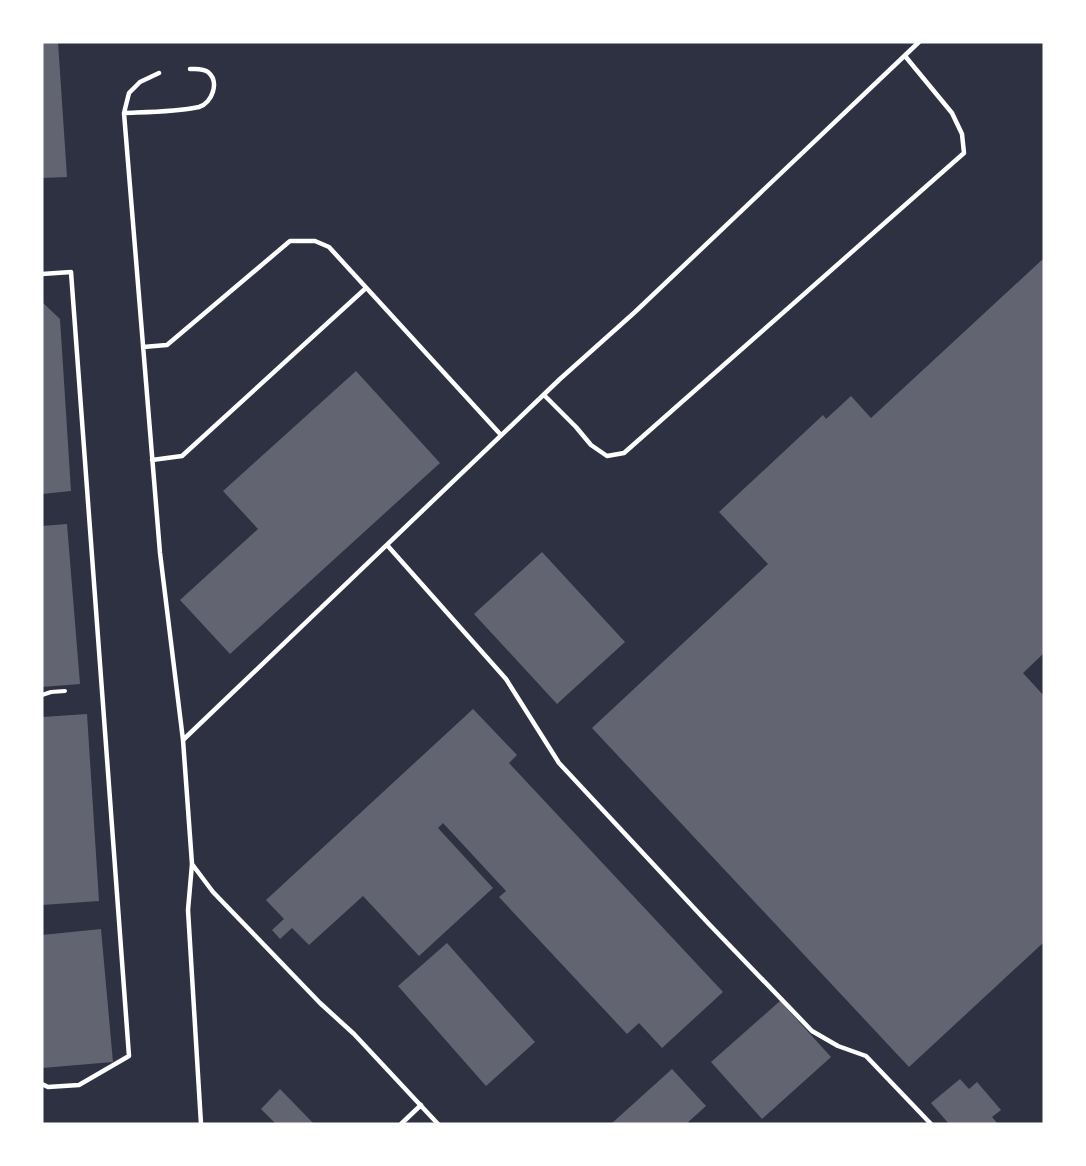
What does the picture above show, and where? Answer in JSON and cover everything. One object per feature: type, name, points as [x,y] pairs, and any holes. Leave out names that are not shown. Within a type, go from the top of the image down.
[{"type":"lane","points":[[183,740],[501,435],[635,312],[919,42]]},
{"type":"lane","points":[[544,395],[591,445],[607,456],[624,453],[964,153],[962,134],[952,113],[905,56]]},
{"type":"lane","points":[[124,113],[202,106],[210,99],[214,89],[213,80],[208,72],[201,69],[190,69]]},
{"type":"lane","points":[[159,73],[140,82],[129,93],[124,113],[160,553],[183,740],[192,864],[188,910],[201,1124]]},
{"type":"lane","points":[[143,347],[167,345],[290,241],[315,241],[329,247],[501,435]]},
{"type":"lane","points":[[42,274],[71,272],[129,1056],[79,1085],[48,1086],[42,1084]]},
{"type":"lane","points":[[152,460],[182,456],[366,288]]},
{"type":"lane","points":[[387,545],[506,679],[559,763],[708,923],[812,1030],[838,1046],[866,1056],[931,1124]]},
{"type":"lane","points":[[192,864],[213,892],[320,1003],[354,1034],[438,1124]]},
{"type":"lane","points":[[401,1124],[422,1105]]},
{"type":"path","points":[[42,695],[65,691]]},
{"type":"building","points":[[42,42],[58,42],[67,177],[42,178]]},
{"type":"building","points":[[1044,258],[1044,653],[1023,673],[1044,696],[1044,942],[909,1067],[592,728],[768,564],[719,512],[823,415],[826,419],[851,396],[871,418]]},
{"type":"building","points":[[42,302],[60,319],[71,491],[42,494]]},
{"type":"building","points":[[356,371],[440,463],[230,654],[180,600],[258,529],[223,491]]},
{"type":"building","points":[[67,524],[80,684],[42,687],[42,526]]},
{"type":"building","points":[[542,552],[625,642],[557,704],[474,614]]},
{"type":"building","points":[[473,709],[517,755],[509,763],[723,992],[662,1048],[639,1023],[627,1034],[499,897],[506,891],[443,823],[438,828],[493,888],[419,956],[363,896],[309,945],[292,928],[280,939],[272,930],[284,919],[266,900]]},
{"type":"building","points":[[87,714],[99,901],[42,905],[42,717]]},
{"type":"building","points":[[101,929],[113,1062],[42,1068],[42,935]]},
{"type":"building","points":[[447,943],[535,1042],[486,1086],[398,986]]},
{"type":"building","points":[[780,1001],[831,1057],[762,1119],[711,1062]]},
{"type":"building","points":[[672,1069],[706,1106],[686,1124],[611,1124]]},
{"type":"building","points":[[960,1079],[969,1089],[977,1082],[1001,1110],[992,1117],[998,1124],[949,1124],[931,1103]]},
{"type":"building","points":[[280,1089],[314,1124],[276,1124],[261,1109]]}]
